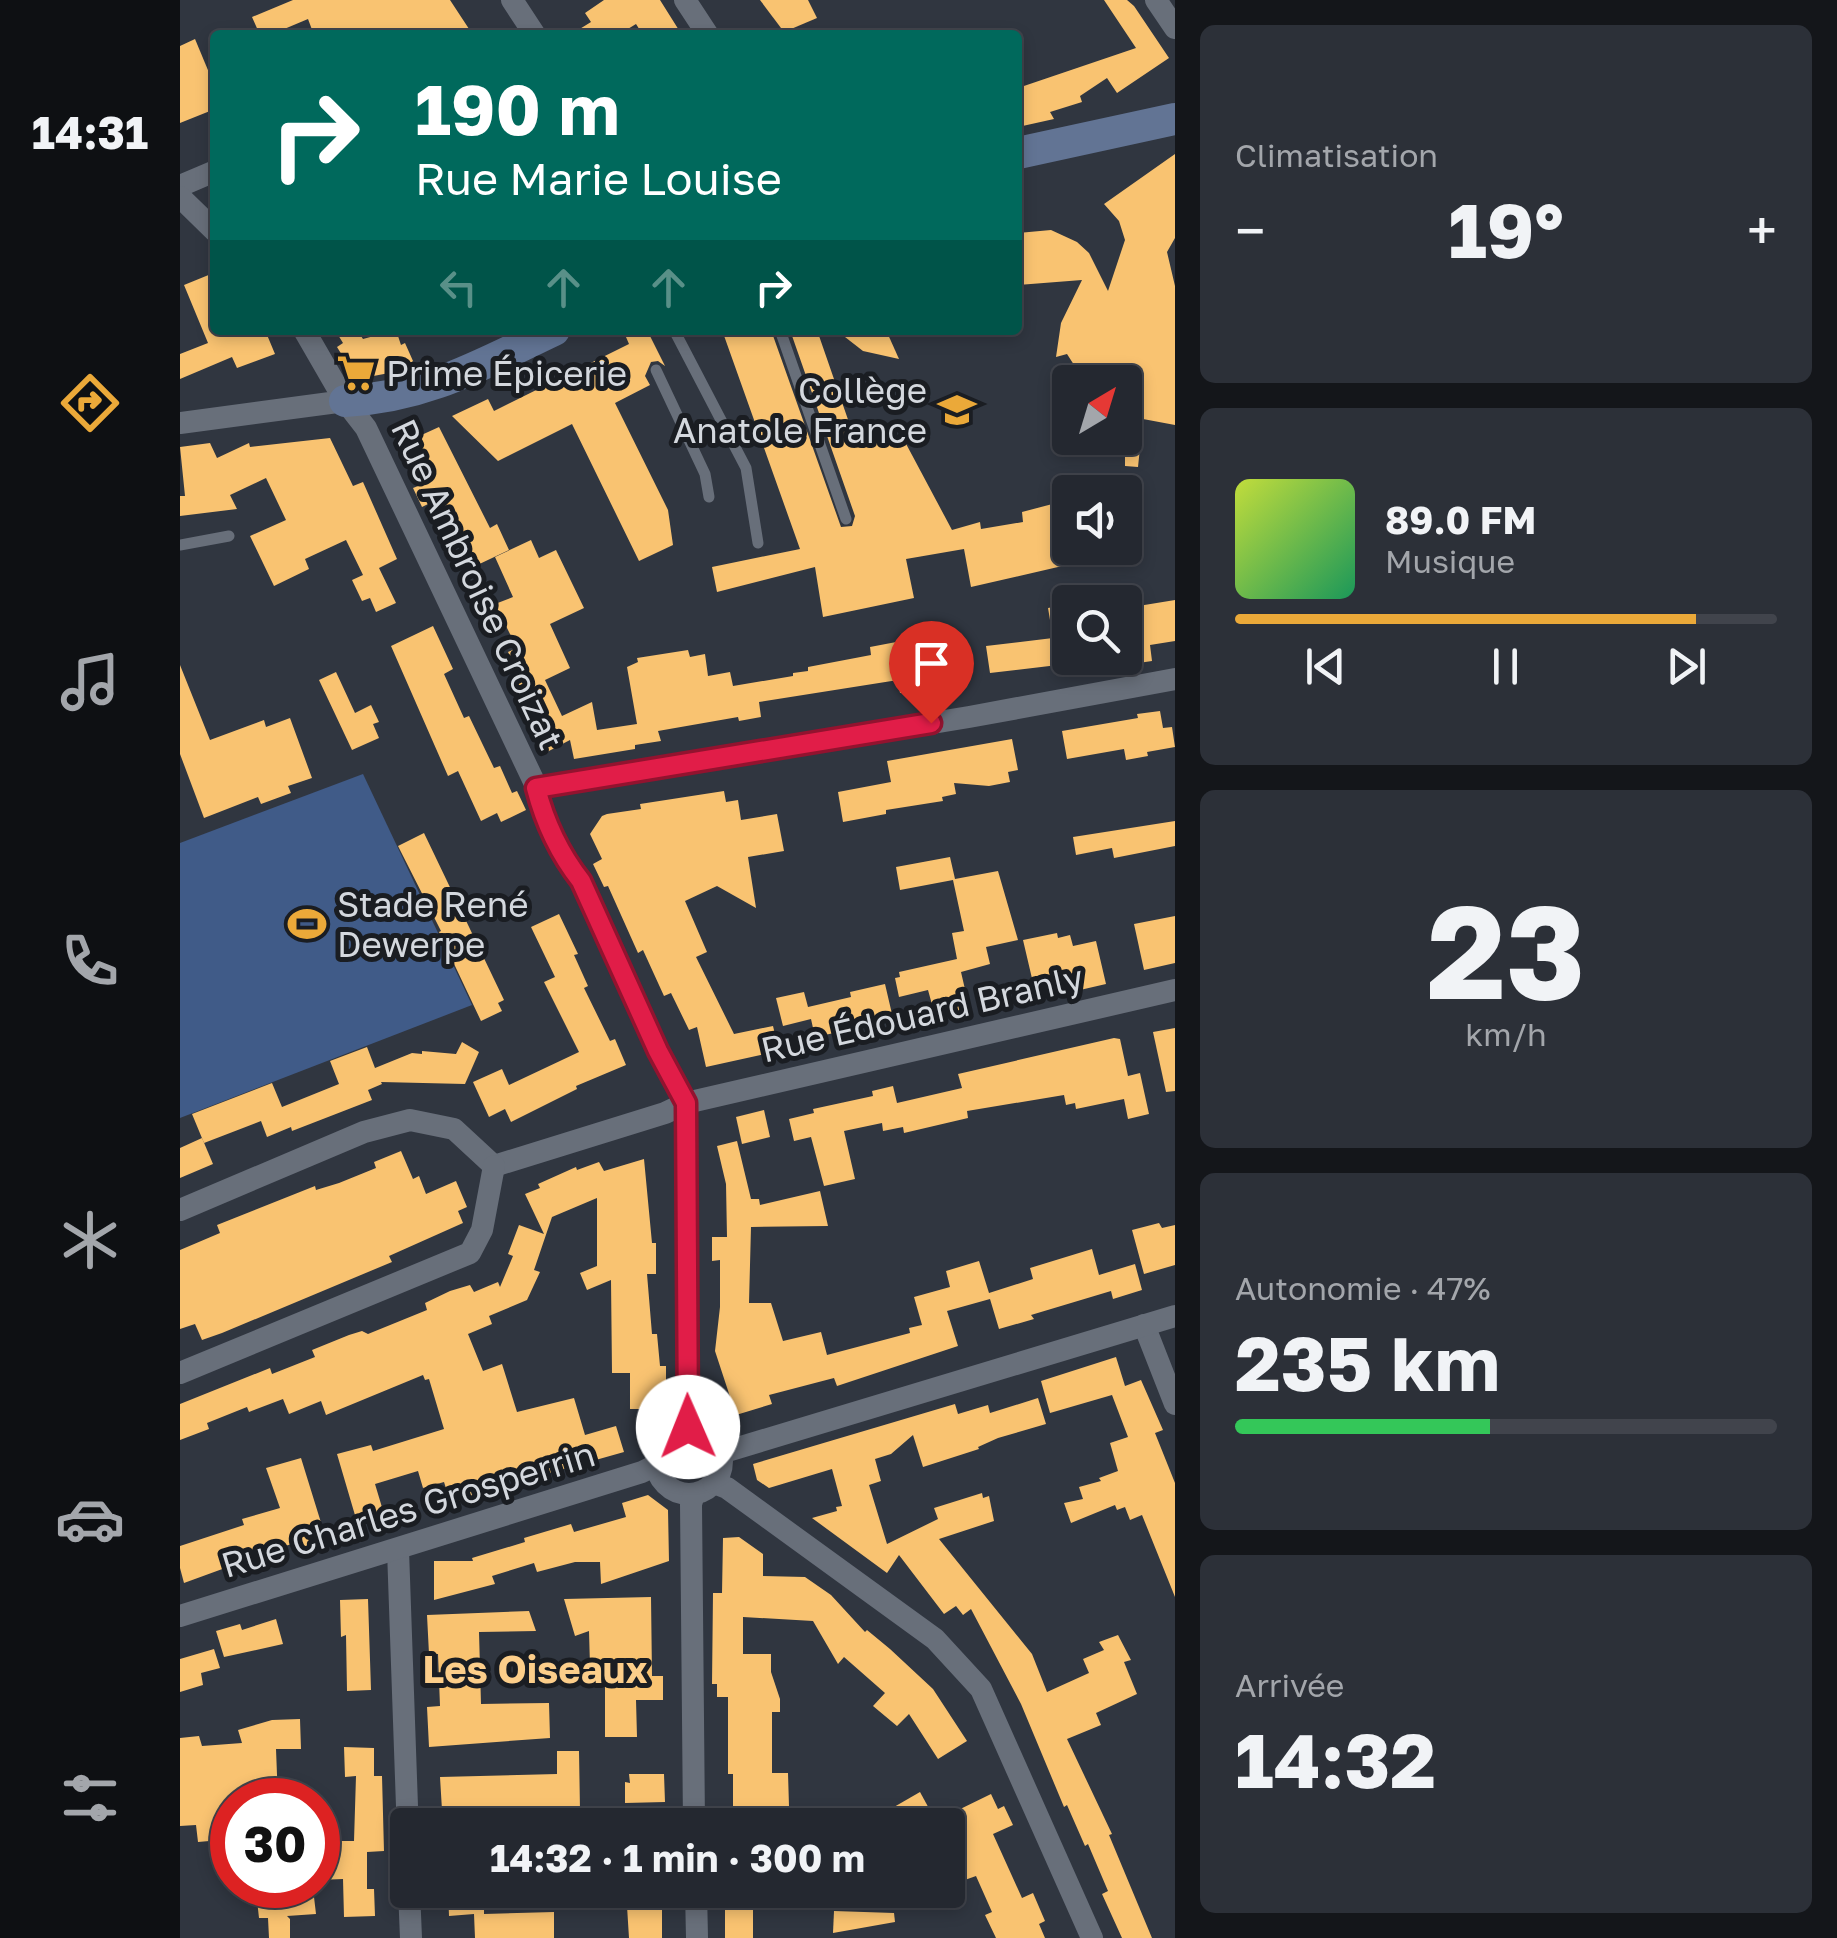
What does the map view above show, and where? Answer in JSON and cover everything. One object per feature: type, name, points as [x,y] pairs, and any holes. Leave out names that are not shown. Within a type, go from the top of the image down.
[{"type":"main road","points":[[1022,152],[1174,119]]},
{"type":"main road","points":[[345,402],[402,396],[432,386],[543,335]]},
{"type":"street","points":[[512,0],[532,30]]},
{"type":"street","points":[[685,0],[705,30]]},
{"type":"street","points":[[1156,0],[1174,28]]},
{"type":"street","points":[[180,186],[210,173]]},
{"type":"street","points":[[180,197],[210,226]]},
{"type":"street","name":"Rue Ambroise Croizat","points":[[307,335],[345,402],[366,428],[536,788],[544,817],[565,861],[581,881],[667,1070],[686,1103],[688,1427]]},
{"type":"street","points":[[180,423],[345,402]]},
{"type":"street","points":[[536,788],[1174,679]]},
{"type":"street","name":"Rue Édouard Branly","points":[[494,1166],[665,1114],[686,1103],[1174,990]]},
{"type":"street","points":[[180,1210],[364,1132],[410,1120],[454,1129],[494,1166],[482,1230],[470,1253],[180,1373]]},
{"type":"street","points":[[722,1453],[1174,1316]]},
{"type":"street","points":[[1144,1325],[1174,1404]]},
{"type":"street","points":[[694,1808],[691,1504],[704,1488],[721,1469],[722,1453],[713,1437],[688,1427],[671,1432],[656,1455],[665,1484],[673,1490],[704,1488],[727,1488],[936,1639],[980,1689],[1092,1938]]},
{"type":"street","name":"Rue Charles Grosperrin","points":[[180,1616],[398,1550],[656,1465]]},
{"type":"street","points":[[398,1550],[407,1808]]},
{"type":"street","points":[[410,1908],[411,1938]]},
{"type":"street","points":[[696,1908],[697,1938]]},
{"type":"lane","points":[[677,335],[746,468],[758,543]]},
{"type":"lane","points":[[782,335],[846,519]]},
{"type":"lane","points":[[656,370],[705,474],[709,497]]},
{"type":"lane","points":[[180,544],[229,536]]},
{"type":"shaded area","name":"Stade René Dewerpe","points":[[363,774],[472,1005],[180,1118],[180,843]]},
{"type":"building","points":[[293,0],[450,0],[470,30],[312,30],[308,19],[282,30],[258,30],[252,17]]},
{"type":"building","points":[[604,0],[660,0],[679,30],[640,30],[636,24],[626,30],[578,30],[591,22],[585,13]]},
{"type":"building","points":[[760,0],[808,0],[817,18],[782,30]]},
{"type":"building","points":[[1104,0],[1127,0],[1134,6],[1169,58],[1117,93],[1107,78],[1080,96],[1082,102],[1050,112],[1054,119],[1022,126],[1022,87],[1136,48]]},
{"type":"building","points":[[195,39],[210,75],[210,111],[180,123],[180,46]]},
{"type":"building","points":[[1175,154],[1175,238],[1167,252],[1175,286],[1175,425],[1143,419],[1142,429],[1142,365],[1074,365],[1067,354],[1056,357],[1061,323],[1082,280],[1022,285],[1022,233],[1051,230],[1077,242],[1089,253],[1108,291],[1125,240],[1119,221],[1104,204]]},
{"type":"building","points":[[210,274],[210,335],[267,335],[275,354],[237,368],[232,357],[180,379],[180,354],[208,343],[184,285]]},
{"type":"building","points":[[338,335],[360,335],[363,339],[398,335],[413,361],[408,365],[410,369],[363,378],[353,373],[337,347],[343,343]]},
{"type":"building","points":[[625,335],[650,335],[665,366],[651,362],[645,376],[650,385],[615,403],[668,510],[673,545],[639,561],[572,424],[498,461],[452,416],[488,399],[494,411],[629,344]]},
{"type":"building","points":[[724,335],[773,335],[841,527],[852,526],[855,516],[792,335],[819,335],[853,434],[881,431],[904,440],[952,530],[980,522],[981,529],[1023,522],[1022,512],[1052,504],[1052,565],[1067,565],[971,587],[964,549],[906,559],[914,598],[823,617],[815,567],[717,592],[712,567],[800,549]]},
{"type":"building","points":[[842,335],[888,335],[899,359],[863,351]]},
{"type":"building","points":[[439,427],[490,528],[497,524],[509,550],[471,568],[441,506],[431,511],[428,504],[422,507],[413,488],[423,484],[404,443]]},
{"type":"building","points":[[330,438],[353,486],[363,482],[397,559],[379,568],[396,603],[376,612],[370,598],[362,601],[352,580],[363,575],[346,540],[305,559],[309,569],[274,586],[250,536],[286,520],[266,478],[230,495],[237,509],[180,516],[180,496],[185,496],[180,447],[210,443],[217,458],[249,443],[250,447]]},
{"type":"building","points":[[1125,455],[1139,455],[1138,467],[1125,466]]},
{"type":"building","points":[[531,540],[539,558],[556,550],[584,608],[550,624],[570,668],[545,680],[562,716],[592,702],[597,730],[637,724],[627,667],[638,662],[637,658],[688,650],[690,657],[705,654],[708,676],[730,672],[733,686],[793,676],[808,671],[808,667],[871,655],[870,647],[912,639],[915,653],[938,649],[946,692],[918,696],[917,690],[900,693],[898,680],[759,702],[761,717],[739,721],[738,717],[658,731],[661,741],[635,745],[635,749],[574,759],[570,740],[547,752],[509,686],[521,680],[508,652],[517,648],[495,604],[513,597],[495,557]]},
{"type":"building","points":[[1175,600],[1175,641],[1150,645],[1152,661],[1142,662],[1142,605]]},
{"type":"building","points":[[433,626],[453,669],[444,674],[464,718],[469,716],[494,768],[500,766],[512,793],[517,791],[526,810],[501,822],[497,813],[481,821],[458,771],[448,776],[391,646]]},
{"type":"building","points":[[1052,638],[1052,666],[990,673],[986,646]]},
{"type":"building","points":[[180,665],[210,740],[264,720],[266,727],[290,718],[312,778],[288,786],[291,793],[261,804],[258,797],[204,818],[180,754]]},
{"type":"building","points":[[336,672],[355,713],[371,705],[379,722],[373,724],[379,738],[352,750],[319,680]]},
{"type":"building","points":[[1160,711],[1163,728],[1172,727],[1175,747],[1126,760],[1124,749],[1067,759],[1062,731]]},
{"type":"building","points":[[1012,739],[1018,770],[1008,772],[1010,782],[989,786],[954,783],[956,794],[942,797],[943,801],[843,822],[838,792],[891,782],[887,761]]},
{"type":"building","points":[[724,791],[726,802],[738,800],[741,820],[777,814],[784,851],[748,857],[756,908],[717,886],[685,901],[707,952],[696,957],[734,1034],[773,1026],[779,1051],[706,1067],[697,1027],[689,1030],[671,993],[664,996],[643,950],[638,953],[608,886],[604,887],[593,864],[602,859],[590,834],[607,814],[641,809],[640,804]]},
{"type":"building","points":[[1175,821],[1175,846],[1114,858],[1112,848],[1076,855],[1073,837]]},
{"type":"building","points":[[424,833],[504,1000],[498,1003],[502,1011],[481,1021],[398,846]]},
{"type":"building","points":[[950,857],[955,879],[998,871],[1018,940],[986,947],[990,964],[961,972],[970,1011],[936,1019],[928,990],[899,997],[895,978],[900,977],[899,972],[957,959],[952,933],[964,931],[953,880],[900,890],[896,867]]},
{"type":"building","points":[[559,914],[578,954],[574,955],[588,986],[584,988],[626,1065],[576,1086],[577,1089],[511,1122],[505,1109],[489,1117],[473,1082],[502,1069],[509,1085],[579,1052],[544,982],[555,977],[531,927]]},
{"type":"building","points":[[1175,916],[1175,963],[1144,970],[1134,924]]},
{"type":"building","points":[[1057,933],[1058,938],[1070,935],[1073,946],[1096,941],[1106,984],[1080,990],[1077,977],[1034,987],[1023,940]]},
{"type":"building","points":[[885,984],[892,1014],[858,1024],[858,1028],[815,1037],[811,1019],[783,1026],[776,998],[804,992],[808,1007]]},
{"type":"building","points":[[1175,1028],[1175,1091],[1166,1092],[1153,1032]]},
{"type":"building","points":[[1120,1039],[1128,1076],[1140,1073],[1149,1114],[1128,1119],[1124,1099],[1076,1109],[1075,1103],[1066,1105],[1064,1095],[967,1111],[968,1118],[904,1133],[903,1127],[883,1131],[882,1123],[844,1131],[855,1179],[824,1186],[811,1137],[794,1141],[789,1119],[814,1113],[813,1109],[873,1096],[872,1091],[893,1086],[897,1103],[962,1088],[958,1074]]},
{"type":"building","points":[[462,1042],[479,1052],[465,1084],[381,1082],[368,1090],[372,1100],[292,1131],[291,1127],[267,1137],[261,1121],[204,1143],[192,1114],[272,1083],[282,1107],[339,1084],[330,1061],[367,1047],[375,1068],[422,1051],[456,1054]]},
{"type":"building","points":[[764,1110],[770,1137],[742,1144],[736,1117]]},
{"type":"building","points":[[202,1138],[213,1164],[180,1178],[180,1148]]},
{"type":"building","points":[[737,1141],[751,1199],[759,1199],[760,1205],[820,1191],[828,1226],[751,1227],[749,1303],[771,1303],[783,1341],[821,1332],[827,1355],[910,1333],[909,1328],[922,1325],[914,1297],[950,1287],[946,1271],[979,1261],[989,1293],[1033,1279],[1030,1268],[1092,1249],[1099,1275],[1135,1264],[1142,1290],[1113,1299],[1111,1291],[999,1329],[990,1299],[947,1311],[958,1346],[837,1386],[834,1378],[769,1395],[772,1404],[736,1415],[715,1351],[720,1260],[712,1261],[712,1237],[727,1237],[726,1184],[717,1146]]},
{"type":"building","points":[[401,1151],[413,1179],[419,1176],[426,1194],[456,1181],[467,1207],[458,1211],[463,1223],[389,1256],[392,1262],[222,1333],[202,1340],[195,1324],[180,1329],[180,1250],[220,1233],[217,1225],[315,1186],[316,1190],[339,1183],[376,1168],[374,1162]]},
{"type":"building","points":[[644,1159],[652,1243],[656,1243],[656,1274],[647,1274],[652,1334],[657,1334],[660,1366],[666,1366],[666,1409],[630,1409],[630,1373],[612,1373],[611,1280],[587,1290],[580,1273],[597,1266],[597,1198],[552,1217],[534,1270],[540,1272],[527,1300],[489,1316],[492,1324],[468,1334],[483,1371],[502,1364],[517,1412],[574,1398],[585,1435],[616,1426],[624,1452],[546,1474],[544,1470],[470,1489],[473,1498],[451,1504],[444,1482],[423,1488],[418,1471],[375,1484],[384,1514],[357,1522],[337,1454],[371,1445],[373,1451],[444,1429],[429,1379],[425,1380],[423,1375],[326,1415],[321,1401],[289,1414],[283,1399],[249,1412],[247,1407],[207,1423],[209,1429],[180,1440],[180,1404],[270,1368],[272,1374],[315,1357],[312,1350],[362,1331],[368,1334],[427,1310],[425,1303],[450,1291],[470,1285],[474,1292],[498,1282],[500,1287],[513,1256],[508,1254],[519,1225],[544,1234],[525,1194],[576,1167],[577,1170],[599,1162],[604,1171]]},
{"type":"building","points":[[1159,1223],[1162,1228],[1175,1225],[1175,1265],[1144,1274],[1132,1230]]},
{"type":"building","points":[[1116,1357],[1125,1386],[1141,1380],[1163,1430],[1155,1433],[1175,1483],[1175,1597],[1142,1515],[1130,1520],[1125,1507],[1117,1510],[1115,1505],[1071,1523],[1064,1503],[1083,1499],[1079,1487],[1118,1471],[1110,1443],[1128,1437],[1112,1395],[1050,1413],[1041,1381]]},
{"type":"building","points":[[1038,1398],[1046,1424],[923,1467],[913,1435],[891,1454],[875,1459],[881,1481],[869,1485],[887,1544],[938,1519],[934,1508],[982,1493],[983,1498],[989,1496],[994,1521],[939,1539],[1032,1654],[1047,1692],[1089,1673],[1083,1659],[1104,1650],[1099,1642],[1118,1635],[1131,1660],[1124,1662],[1137,1694],[1096,1713],[1101,1725],[1067,1739],[1112,1834],[1109,1835],[1152,1938],[1122,1938],[1102,1894],[1108,1891],[1088,1844],[1085,1846],[1067,1805],[1064,1807],[1021,1704],[971,1609],[963,1615],[956,1606],[944,1614],[899,1555],[887,1573],[812,1518],[842,1506],[832,1469],[769,1488],[757,1480],[753,1464],[955,1404],[958,1414],[988,1405],[990,1413]]},
{"type":"building","points":[[301,1458],[327,1542],[294,1552],[292,1544],[246,1557],[247,1560],[184,1583],[180,1546],[244,1525],[242,1519],[280,1508],[266,1468]]},
{"type":"building","points":[[648,1495],[668,1510],[669,1561],[601,1584],[600,1562],[575,1562],[537,1572],[534,1563],[492,1576],[495,1584],[434,1600],[434,1561],[473,1561],[472,1558],[525,1542],[524,1538],[571,1524],[574,1532],[626,1517],[622,1503]]},
{"type":"building","points":[[739,1537],[763,1554],[763,1576],[805,1577],[831,1595],[865,1632],[890,1649],[933,1689],[967,1741],[938,1759],[909,1714],[897,1726],[873,1706],[885,1693],[844,1657],[838,1664],[813,1621],[743,1617],[743,1654],[771,1654],[771,1672],[780,1699],[780,1712],[772,1712],[772,1773],[788,1773],[789,1806],[733,1806],[733,1774],[728,1774],[728,1697],[717,1697],[717,1684],[712,1684],[713,1593],[722,1593],[723,1538]]},
{"type":"building","points":[[651,1597],[652,1676],[663,1676],[663,1700],[636,1700],[637,1737],[605,1737],[605,1677],[597,1677],[597,1666],[590,1666],[589,1631],[575,1636],[564,1599]]},
{"type":"building","points":[[368,1599],[371,1690],[347,1691],[346,1635],[341,1637],[340,1600]]},
{"type":"building","points":[[529,1611],[536,1631],[479,1632],[481,1704],[549,1703],[550,1738],[429,1747],[427,1707],[440,1706],[438,1654],[429,1654],[427,1615]]},
{"type":"building","points":[[276,1619],[283,1644],[224,1657],[216,1631],[240,1624],[242,1630]]},
{"type":"building","points":[[214,1649],[220,1668],[201,1673],[203,1685],[180,1692],[180,1659]]},
{"type":"building","points":[[300,1719],[301,1749],[276,1749],[277,1778],[210,1778],[210,1841],[198,1842],[196,1825],[180,1826],[180,1738],[199,1736],[202,1746],[242,1743],[238,1730],[272,1720]]},
{"type":"building","points":[[344,1747],[374,1748],[374,1776],[382,1776],[384,1851],[367,1852],[367,1889],[374,1889],[375,1916],[344,1917],[340,1841],[354,1841],[356,1776],[345,1777]]},
{"type":"building","points":[[557,1751],[579,1751],[580,1808],[442,1808],[440,1777],[557,1774]]},
{"type":"building","points":[[629,1774],[664,1774],[665,1802],[625,1803]]},
{"type":"building","points":[[920,1792],[929,1808],[894,1808]]},
{"type":"building","points":[[991,1794],[998,1809],[1004,1806],[1013,1825],[993,1834],[1022,1898],[1033,1893],[1045,1921],[1039,1924],[1045,1938],[996,1938],[985,1915],[992,1912],[976,1876],[965,1880],[962,1808]]},
{"type":"building","points":[[258,1908],[315,1908],[316,1914],[287,1916],[290,1938],[269,1938],[268,1918],[259,1918]]},
{"type":"building","points":[[449,1908],[484,1908],[484,1914],[554,1912],[554,1938],[475,1938],[474,1914],[449,1916]]},
{"type":"building","points":[[627,1908],[662,1908],[662,1938],[629,1938]]},
{"type":"building","points":[[725,1908],[753,1908],[753,1938],[725,1938]]},
{"type":"building","points":[[834,1911],[894,1913],[895,1922],[833,1933]]},
{"type":"place","name":"Prime Épicerie","points":[[356,373]]},
{"type":"place","name":"Collège Anatole France","points":[[957,410]]},
{"type":"place","name":"Stade René Dewerpe","points":[[307,924]]},
{"type":"district","name":"Les Oiseaux","points":[[535,1668]]},
{"type":"route","points":[[688,1427],[686,1103],[658,1051],[581,881],[565,861],[544,817],[536,788],[931,723]]}]
